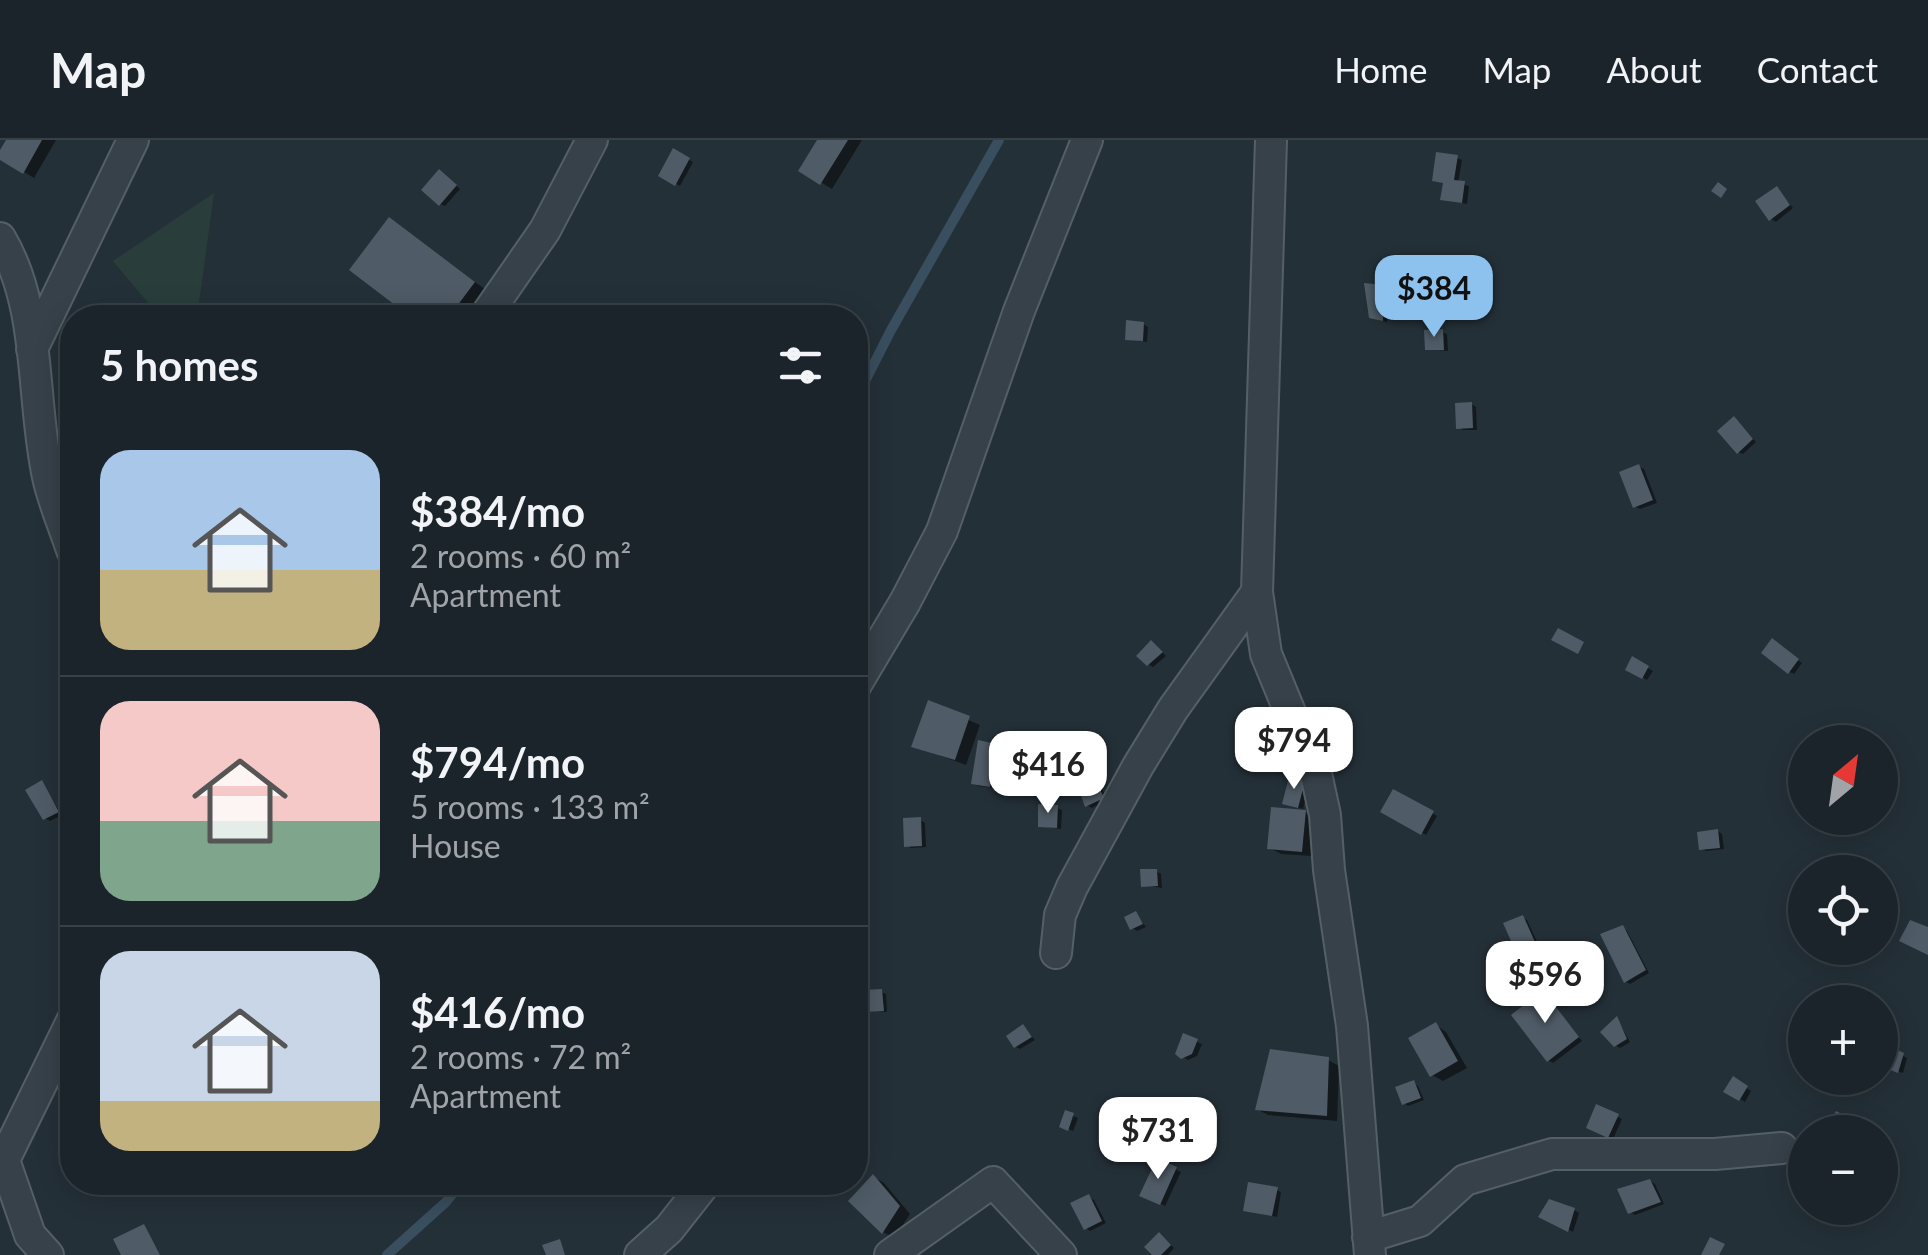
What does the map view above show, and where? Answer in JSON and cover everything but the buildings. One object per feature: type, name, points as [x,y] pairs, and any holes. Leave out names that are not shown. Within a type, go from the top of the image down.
[{"type":"street","points":[[32,349],[133,140]]},
{"type":"street","points":[[493,305],[545,230],[592,140]]},
{"type":"street","points":[[868,665],[942,531],[1019,311],[1087,140]]},
{"type":"street","points":[[1272,140],[1257,592],[1266,654],[1317,778],[1324,816],[1352,1026],[1369,1246],[1420,1220],[1464,1180],[1552,1154],[1715,1154],[1782,1148]]},
{"type":"street","points":[[0,238],[19,279],[48,478],[60,514]]},
{"type":"street","points":[[1056,953],[1060,916],[1072,887],[1138,766],[1173,708],[1257,592]]},
{"type":"street","points":[[48,1255],[30,1235],[4,1160],[60,1046]]},
{"type":"street","points":[[890,1255],[993,1182],[1061,1255]]},
{"type":"street","points":[[640,1255],[670,1229],[696,1195]]},
{"type":"green space","points":[[214,193],[199,305],[150,305],[113,261]]},
{"type":"waterway","points":[[868,375],[999,140]]},
{"type":"waterway","points":[[387,1255],[452,1195]]}]
